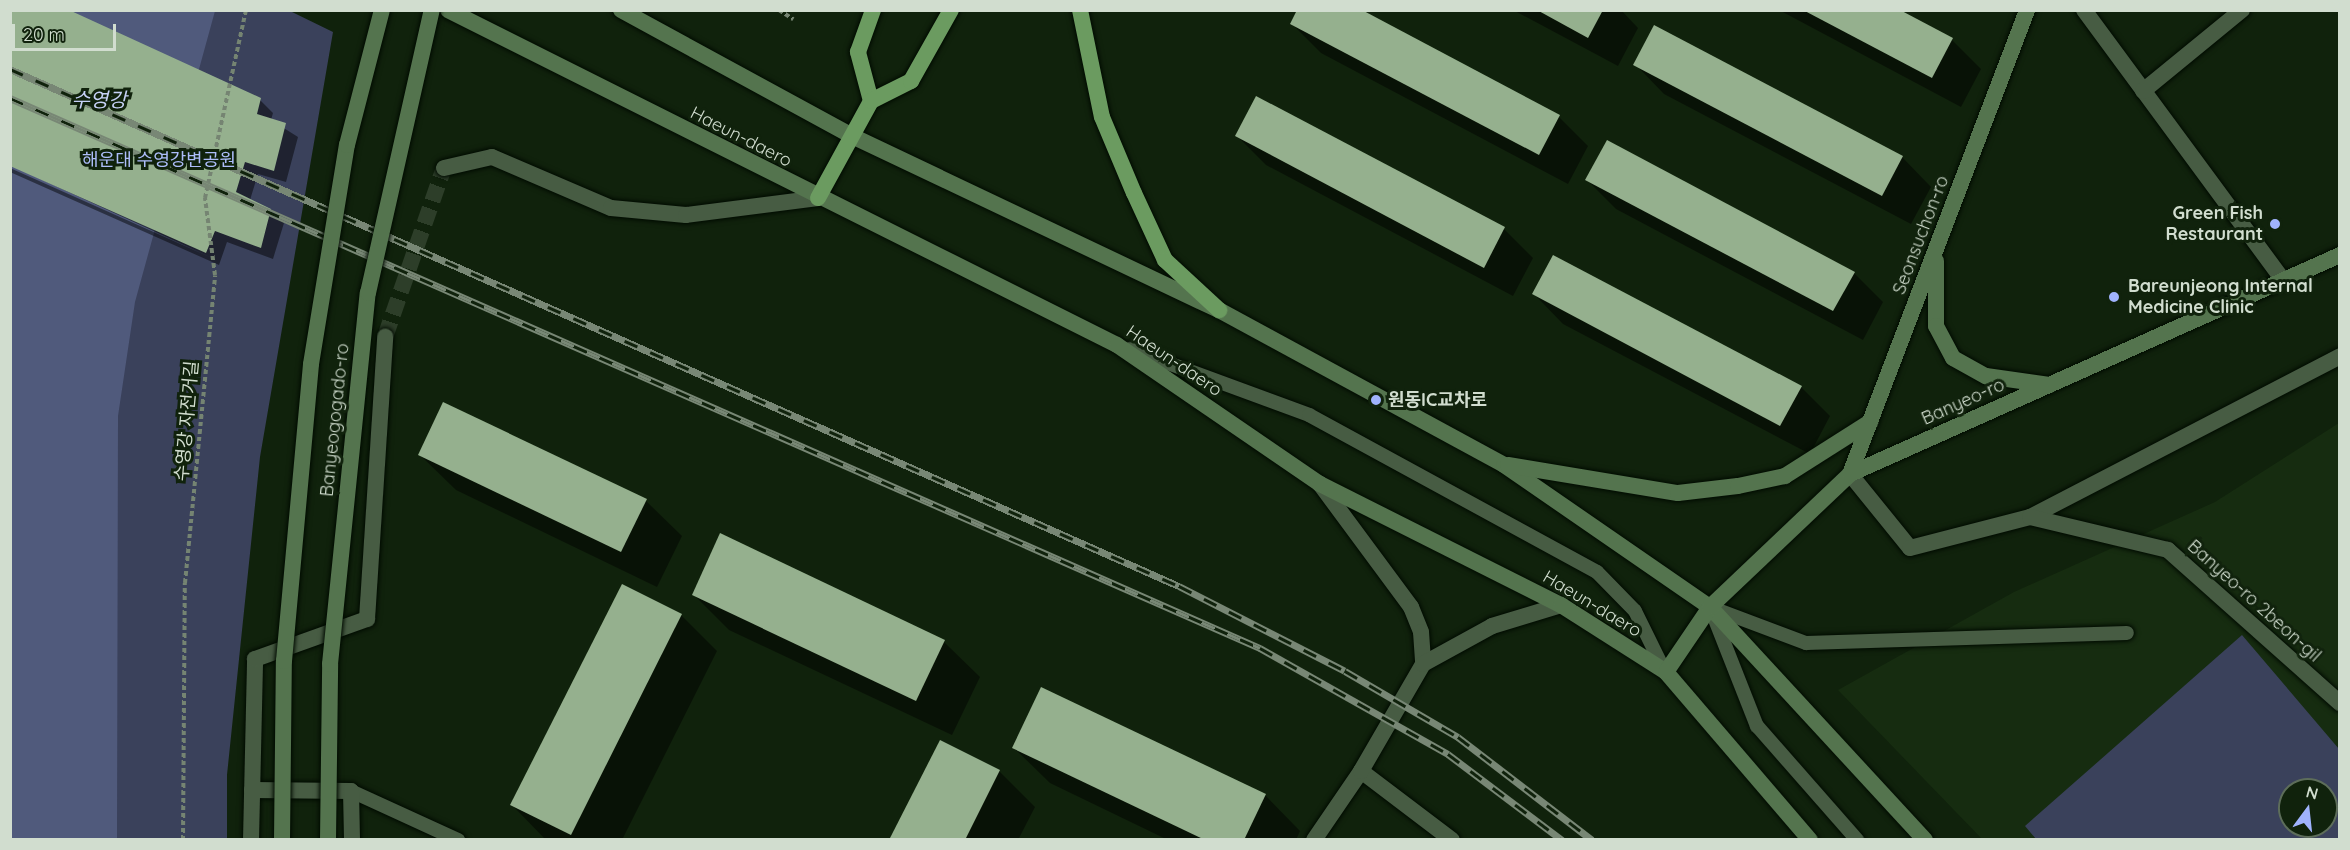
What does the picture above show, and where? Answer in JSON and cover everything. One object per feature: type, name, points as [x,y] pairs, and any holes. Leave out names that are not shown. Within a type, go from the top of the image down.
[{"type":"highway","points":[[871,101],[858,52],[873,10]]},
{"type":"highway","points":[[818,198],[871,101],[911,81],[951,10]]},
{"type":"highway","points":[[1080,10],[1102,117],[1165,260],[1219,310]]},
{"type":"main road","name":"Banyeogogado-ro","points":[[282,840],[284,660],[311,364],[347,145],[382,10]]},
{"type":"main road","name":"Banyeogogado-ro","points":[[328,840],[330,664],[368,293],[432,10]]},
{"type":"main road","name":"Haeun-daero","points":[[448,10],[818,198],[1117,345],[1320,484],[1561,605],[1666,672],[1810,840]]},
{"type":"main road","points":[[621,10],[852,136],[1219,310],[1504,465],[1710,607],[1925,840]]},
{"type":"main road","name":"Seonsuchon-ro","points":[[1850,474],[2027,10]]},
{"type":"main road","points":[[1935,251],[1936,326],[1953,358],[1986,376],[2049,384]]},
{"type":"main road","name":"Banyeo-ro","points":[[1666,672],[1710,607],[1850,474],[2340,255]]},
{"type":"main road","points":[[1504,465],[1678,493],[1738,486],[1785,476],[1870,422]]},
{"type":"street","points":[[2084,10],[2283,280]]},
{"type":"street","points":[[2144,91],[2242,10]]},
{"type":"street","points":[[444,168],[492,157],[611,208],[686,215],[818,198]]},
{"type":"street","points":[[251,840],[255,659],[367,619],[385,337]]},
{"type":"street","points":[[1850,474],[1910,548],[2030,517],[2340,356]]},
{"type":"street","points":[[1320,484],[1411,607],[1421,632],[1423,664]]},
{"type":"street","name":"Banyeo-ro 2beon-gil","points":[[2030,517],[2168,550],[2340,703]]},
{"type":"street","points":[[1314,840],[1361,771],[1423,664],[1492,626],[1561,605]]},
{"type":"street","points":[[1361,771],[1452,840]]},
{"type":"street","points":[[252,790],[351,791],[352,840]]},
{"type":"lane","points":[[1117,345],[1309,415],[1597,572],[1635,611],[1666,672]]},
{"type":"lane","points":[[1710,607],[1806,643],[2127,633]]},
{"type":"lane","points":[[1710,607],[1757,726],[1857,840]]},
{"type":"lane","points":[[351,791],[458,840]]},
{"type":"path","name":"수영강 자전거길","points":[[183,840],[185,582],[214,275],[205,198],[246,10]]},
{"type":"path","points":[[779,10],[793,19]]},
{"type":"shaded area","points":[[2339,423],[2339,839],[1982,839],[1838,690],[2014,592],[2215,502]]},
{"type":"green space","name":"해운대 수영강변공원","points":[[10,11],[290,11],[333,32],[260,457],[227,775],[227,839],[11,839]]},
{"type":"green space","points":[[2242,635],[2339,749],[2339,839],[2036,839],[2025,826]]},
{"type":"water","name":"수영강","points":[[10,11],[215,11],[135,302],[118,416],[117,839],[11,839]]},
{"type":"building","points":[[10,10],[69,10],[261,98],[257,114],[286,123],[274,171],[245,162],[236,192],[271,209],[261,248],[215,231],[206,253],[10,166]]},
{"type":"building","points":[[1297,10],[1362,10],[1560,115],[1539,155],[1290,24]]},
{"type":"building","points":[[1537,10],[1603,10],[1588,38]]},
{"type":"building","points":[[1803,10],[1900,10],[1953,38],[1932,78]]},
{"type":"building","points":[[1654,25],[1903,156],[1882,196],[1633,65]]},
{"type":"building","points":[[1256,96],[1505,227],[1484,268],[1235,136]]},
{"type":"building","points":[[1607,140],[1855,272],[1833,311],[1585,180]]},
{"type":"building","points":[[1553,255],[1802,386],[1780,426],[1532,294]]},
{"type":"building","points":[[443,402],[647,499],[621,552],[418,455]]},
{"type":"building","points":[[720,533],[945,640],[916,701],[692,595]]},
{"type":"building","points":[[622,584],[682,614],[571,835],[510,805]]},
{"type":"building","points":[[1041,687],[1266,794],[1244,840],[1205,840],[1012,748]]},
{"type":"building","points":[[940,740],[1000,770],[965,840],[889,840]]},
{"type":"tunnel","points":[[385,337],[444,168]]},
{"type":"railway","points":[[10,69],[1179,586],[1345,671],[1458,737],[1592,840]]},
{"type":"railway","points":[[10,98],[1260,648],[1448,754],[1562,840]]},
{"type":"place","name":"Green Fish Restaurant","points":[[2275,224]]},
{"type":"place","name":"Bareunjeong Internal Medicine Clinic","points":[[2114,297]]},
{"type":"place","name":"원동IC교차로","points":[[1376,400]]}]
